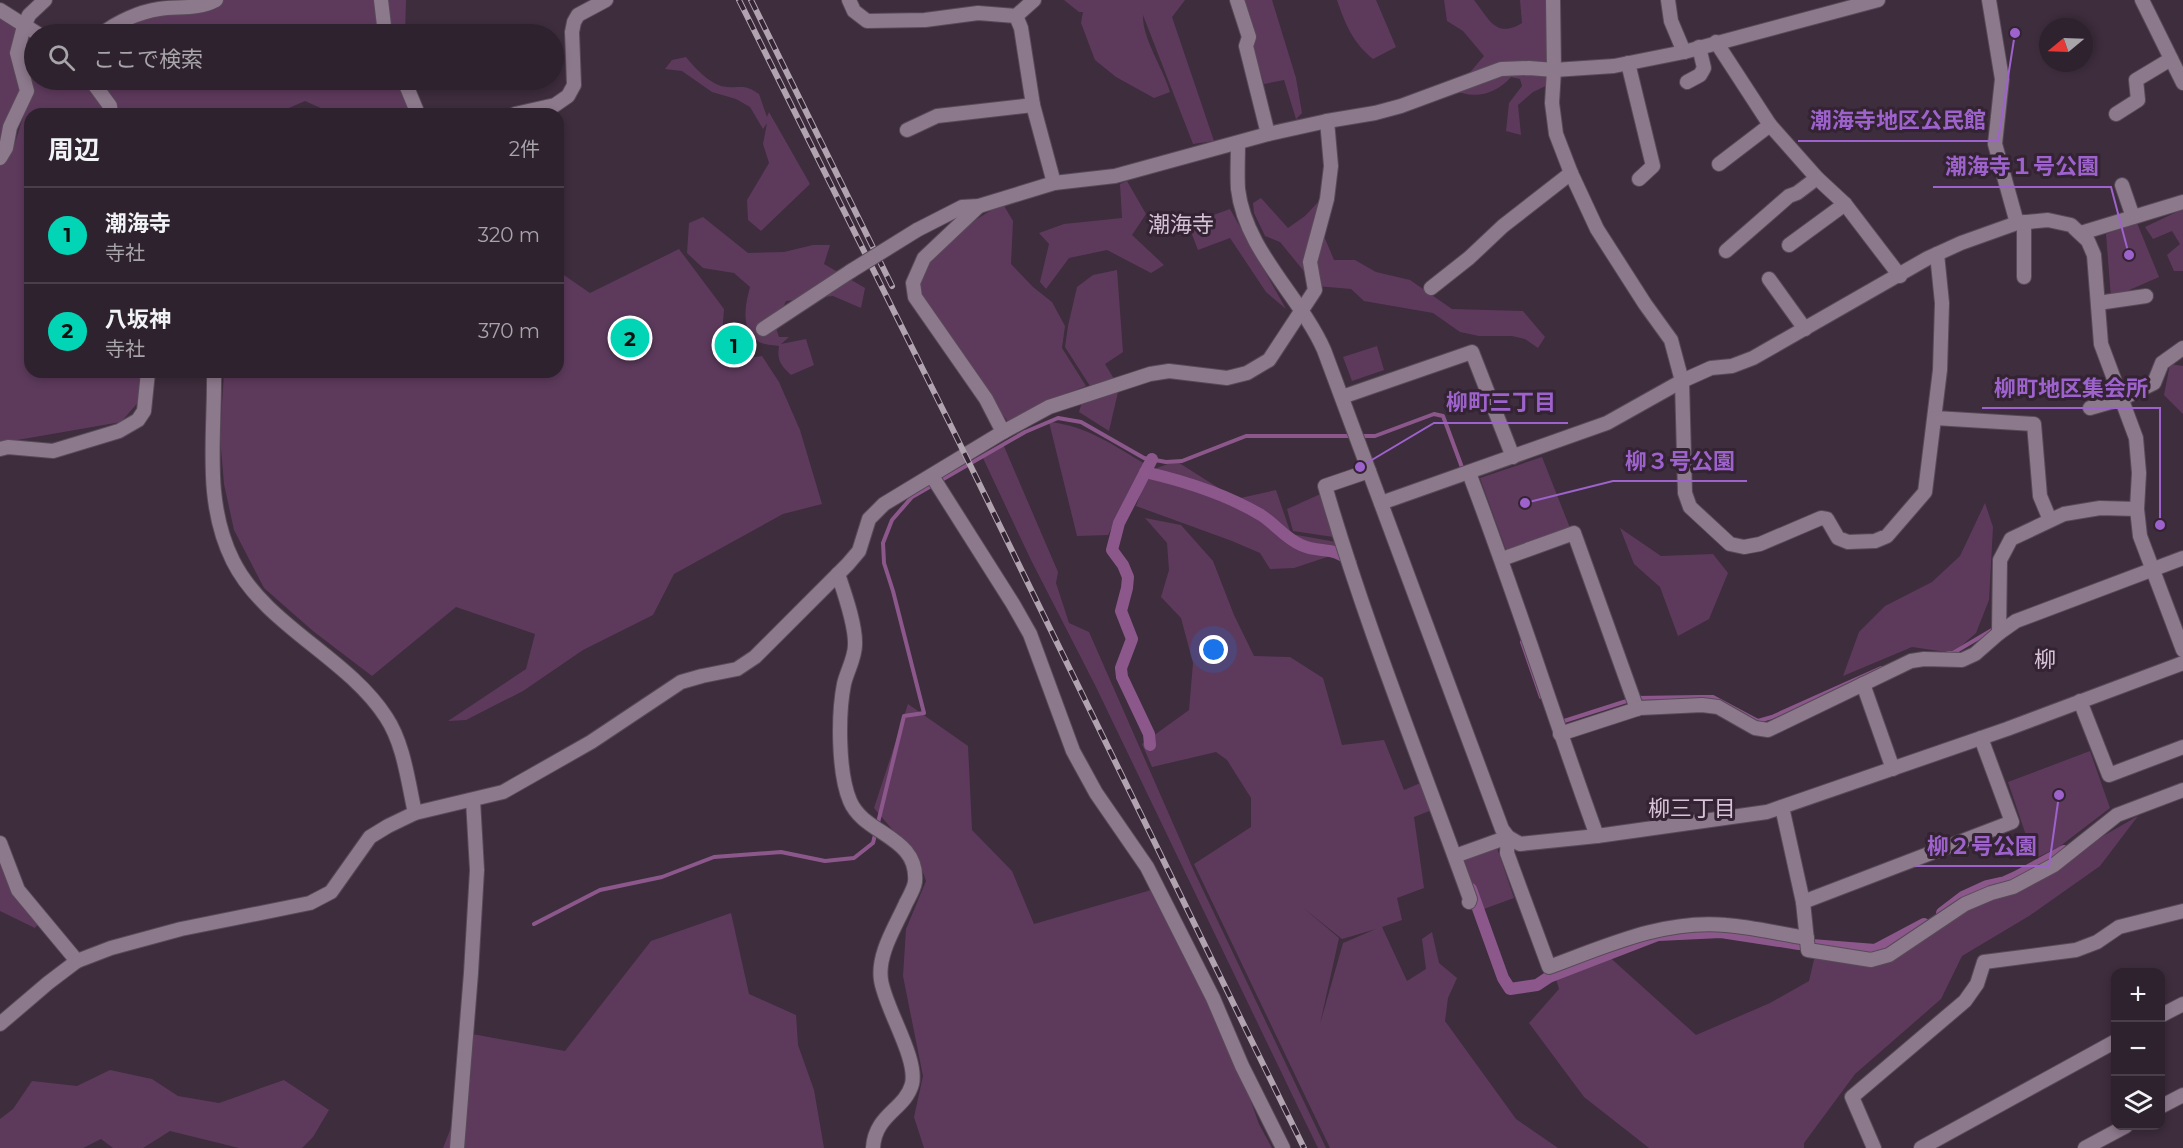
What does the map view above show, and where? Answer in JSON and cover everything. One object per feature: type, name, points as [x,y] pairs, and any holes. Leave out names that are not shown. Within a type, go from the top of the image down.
[{"type":"street","points":[[25,24],[29,15],[45,0]]},
{"type":"street","points":[[117,24],[159,9],[207,5],[216,0]]},
{"type":"street","points":[[381,0],[384,24]]},
{"type":"street","points":[[542,108],[555,105],[568,96],[574,84],[572,32],[574,22],[578,15],[606,0]]},
{"type":"street","points":[[849,0],[854,11],[867,21],[925,20],[978,13],[1016,16]]},
{"type":"street","points":[[1016,16],[1034,0]]},
{"type":"street","points":[[1237,0],[1249,37],[1246,46],[1268,134]]},
{"type":"street","points":[[1553,0],[1552,103],[1556,134],[1597,229],[1671,340],[1682,381],[1685,493],[1690,507],[1730,544],[1744,547],[1760,544],[1821,518],[1827,519],[1838,538],[1848,542],[1875,541],[1887,536],[1924,492],[1940,370],[1941,303],[1936,254]]},
{"type":"street","points":[[1668,0],[1671,21],[1684,52]]},
{"type":"street","points":[[763,329],[917,230],[962,207],[979,206],[1054,183],[1115,176],[1268,134],[1375,113],[1401,106],[1501,69],[1554,70],[1614,66],[1684,52],[1878,0]]},
{"type":"street","points":[[1989,0],[2002,79],[1995,144],[2020,222],[2024,278]]},
{"type":"street","points":[[2142,0],[2177,64],[2183,83]]},
{"type":"street","points":[[0,10],[24,26],[17,52],[24,79]]},
{"type":"street","points":[[1016,16],[1022,28],[1033,105],[1054,183]]},
{"type":"street","points":[[1716,42],[1770,125],[1845,204],[1900,276]]},
{"type":"street","points":[[1687,82],[1700,75],[1704,68],[1699,47]]},
{"type":"street","points":[[1628,63],[1653,166],[1639,179]]},
{"type":"street","points":[[2116,114],[2138,100],[2136,80],[2177,64]]},
{"type":"street","points":[[0,158],[6,148],[10,127],[27,90]]},
{"type":"street","points":[[98,90],[110,108]]},
{"type":"street","points":[[408,90],[416,108]]},
{"type":"street","points":[[907,130],[937,116],[1033,105]]},
{"type":"street","points":[[0,1024],[77,961],[111,948],[181,929],[310,903],[331,892],[370,837],[415,813],[503,792],[591,742],[681,682],[737,669],[755,657],[859,551],[869,519],[884,504],[1048,407],[1150,374],[1169,372],[1227,378],[1247,373],[1269,360],[1315,290],[1310,262],[1327,198],[1331,166],[1327,121]]},
{"type":"street","points":[[1719,165],[1770,125]]},
{"type":"street","points":[[1238,143],[1238,189],[1244,212],[1257,243],[1303,310],[1320,340],[1502,829],[1508,837],[1520,844],[1745,816],[1782,807],[1981,738],[2183,663]]},
{"type":"street","points":[[1431,288],[1469,258],[1503,226],[1571,173]]},
{"type":"street","points":[[1726,251],[1789,196],[1818,178]]},
{"type":"street","points":[[2122,185],[2133,217]]},
{"type":"street","points":[[2081,233],[2183,202]]},
{"type":"street","points":[[1789,245],[1845,204]]},
{"type":"street","points":[[979,206],[924,258],[913,283],[915,297],[986,399],[1003,432]]},
{"type":"street","points":[[1381,503],[1607,423],[1682,381],[1711,368],[1732,366],[1753,358],[1936,254],[2020,222],[2048,220],[2072,225],[2088,241],[2094,255],[2101,344],[2136,438],[2139,473],[2137,509],[2140,536],[2183,650]]},
{"type":"street","points":[[1769,279],[1806,329]]},
{"type":"street","points":[[2098,303],[2146,296]]},
{"type":"street","points":[[2090,408],[2121,399],[2154,383],[2162,363],[2183,348]]},
{"type":"street","points":[[1342,397],[1472,352],[1513,457]]},
{"type":"street","points":[[0,449],[8,447],[53,451],[119,431],[138,420],[144,411],[147,378]]},
{"type":"street","points":[[214,378],[212,485],[217,515],[233,561],[256,596],[364,689],[387,718],[400,748],[415,813]]},
{"type":"street","points":[[1935,418],[2034,424],[2040,496],[2050,520]]},
{"type":"street","points":[[1369,471],[1325,486],[1358,592],[1455,856],[1470,899],[1469,902]]},
{"type":"street","points":[[1469,473],[1502,559],[1560,734],[1597,836]]},
{"type":"street","points":[[932,476],[1030,634],[1073,751],[1096,793],[1148,867],[1213,998],[1242,1066],[1283,1148]]},
{"type":"street","points":[[1999,633],[2000,560],[2011,539],[2064,514],[2082,510],[2137,509]]},
{"type":"street","points":[[1502,559],[1574,533],[1637,709]]},
{"type":"street","points":[[1560,734],[1637,709],[1702,705],[1718,708],[1755,728],[1768,730],[1911,661],[1962,660],[1975,654],[2016,621],[2183,558]]},
{"type":"street","points":[[838,574],[845,595],[855,644],[840,708],[844,782],[851,803],[858,813],[907,850],[914,865],[915,884],[885,950],[879,970],[882,989],[910,1061],[912,1083],[904,1099],[880,1122],[873,1148]]},
{"type":"street","points":[[1863,684],[1893,769]]},
{"type":"street","points":[[2080,701],[2109,775],[2183,747]]},
{"type":"street","points":[[1803,902],[2012,822],[1981,738]]},
{"type":"street","points":[[1782,807],[1803,902],[1808,950],[1871,960],[1888,955],[1965,903],[2013,887],[2054,865],[2117,815],[2183,790]]},
{"type":"street","points":[[457,1148],[477,870],[473,800]]},
{"type":"street","points":[[1455,856],[1508,837]]},
{"type":"street","points":[[1508,837],[1507,853],[1549,967],[1639,934],[1675,926],[1724,925],[1807,938]]},
{"type":"street","points":[[0,843],[18,890],[77,961]]},
{"type":"street","points":[[1874,1148],[1851,1097],[1965,1001],[1977,984],[1984,962],[2076,950],[2097,942],[2119,927],[2183,911]]},
{"type":"street","points":[[2165,1013],[2183,1004]]},
{"type":"street","points":[[1921,1148],[2111,1043]]},
{"type":"street","points":[[2165,1104],[2183,1095]]},
{"type":"street","points":[[2085,1148],[2118,1130]]},
{"type":"shaded area","points":[[221,0],[406,0],[405,24],[121,24],[128,20]]},
{"type":"shaded area","points":[[1064,0],[1185,0],[1172,17],[1214,141],[1193,144],[1143,15],[1149,43],[1170,92],[1154,98],[1116,77],[1095,60],[1081,23],[1083,12],[1079,12]]},
{"type":"shaded area","points":[[1244,0],[1272,0],[1296,78],[1302,113],[1296,119],[1284,80],[1264,84],[1253,48],[1255,36]]},
{"type":"shaded area","points":[[1337,0],[1376,0],[1396,47],[1373,59],[1350,32]]},
{"type":"shaded area","points":[[1444,0],[1474,0],[1494,25],[1506,29],[1522,23],[1520,0],[1550,0],[1550,84],[1533,92],[1518,105],[1521,135],[1506,131],[1509,103],[1522,86],[1520,79],[1511,77],[1497,88],[1482,94],[1466,94],[1449,88],[1466,77],[1484,56],[1463,31],[1447,21]]},
{"type":"shaded area","points":[[0,17],[18,29],[9,54],[23,90],[0,141]]},
{"type":"shaded area","points":[[24,42],[24,67],[20,53]]},
{"type":"shaded area","points":[[686,57],[709,80],[721,86],[747,88],[759,94],[767,117],[769,112],[810,184],[761,231],[748,220],[747,200],[769,163],[763,144],[767,123],[763,129],[750,107],[736,99],[712,92],[682,71],[665,69],[672,60]]},
{"type":"shaded area","points":[[30,90],[410,90],[412,108],[321,108],[305,101],[289,108],[26,108]]},
{"type":"shaded area","points":[[24,114],[24,378],[142,378],[141,399],[121,422],[0,443],[0,166],[12,152]]},
{"type":"shaded area","points":[[1127,181],[1146,214],[1132,235],[1164,265],[1151,273],[1107,250],[1069,258],[1046,289],[1040,282],[1049,244],[1039,233],[1064,224],[1122,218],[1120,184]]},
{"type":"shaded area","points":[[1261,198],[1288,228],[1305,216],[1320,200],[1319,224],[1334,260],[1355,260],[1376,272],[1410,280],[1452,309],[1523,311],[1545,337],[1538,348],[1525,339],[1512,336],[1479,336],[1460,332],[1433,313],[1364,301],[1351,289],[1316,286],[1280,242],[1265,236],[1254,213],[1253,203]]},
{"type":"shaded area","points":[[1003,204],[1013,221],[1011,264],[1033,287],[1052,302],[1065,326],[1062,348],[1086,386],[1053,399],[1009,423],[953,349],[933,318],[919,289],[921,276],[927,263],[937,250],[978,218]]},
{"type":"shaded area","points":[[1230,209],[1286,309],[1266,292],[1230,238],[1198,250],[1188,224]]},
{"type":"shaded area","points":[[2183,209],[2183,271],[2174,271],[2167,255],[2180,244],[2172,231],[2153,239],[2145,227]]},
{"type":"shaded area","points":[[703,217],[748,253],[784,252],[813,245],[830,245],[824,264],[865,288],[861,308],[833,296],[786,301],[775,325],[779,337],[789,337],[781,344],[806,339],[814,365],[791,375],[780,362],[779,346],[759,342],[749,331],[746,324],[746,309],[750,287],[734,273],[703,268],[687,253],[689,223]]},
{"type":"shaded area","points":[[2137,223],[2159,277],[2111,298],[2106,234]]},
{"type":"shaded area","points":[[679,249],[724,309],[721,348],[728,361],[762,356],[779,382],[800,430],[822,504],[783,514],[674,574],[653,615],[583,650],[523,691],[466,720],[448,721],[526,669],[535,634],[456,607],[372,676],[313,631],[264,588],[234,530],[224,484],[220,437],[224,378],[564,378],[564,275],[590,293]]},
{"type":"shaded area","points":[[1117,270],[1123,352],[1105,364],[1114,379],[1090,386],[1065,347],[1077,287],[1093,275]]},
{"type":"shaded area","points":[[1377,346],[1384,370],[1352,381],[1343,357]]},
{"type":"shaded area","points":[[2170,364],[2183,366],[2183,414],[2164,395]]},
{"type":"shaded area","points":[[1118,392],[1109,431],[1079,412],[1082,402]]},
{"type":"shaded area","points":[[1049,422],[1087,432],[1145,464],[1108,535],[1077,536]]},
{"type":"shaded area","points":[[1003,444],[1058,572],[1056,583],[1069,623],[1089,632],[1193,869],[1326,1148],[1318,1148],[982,456]]},
{"type":"shaded area","points":[[1542,457],[1570,528],[1506,550],[1480,478]]},
{"type":"shaded area","points":[[1176,461],[1236,499],[1276,490],[1291,534],[1342,543],[1345,551],[1294,568],[1270,569],[1260,553],[1136,506],[1149,471]]},
{"type":"shaded area","points":[[1325,492],[1340,538],[1293,531],[1287,509]]},
{"type":"shaded area","points":[[1985,503],[1993,527],[1989,600],[1976,633],[1953,653],[1912,647],[1843,676],[1859,632],[1885,606],[1932,582],[1960,556]]},
{"type":"shaded area","points":[[1145,518],[1181,525],[1213,561],[1234,615],[1254,656],[1290,657],[1323,678],[1342,745],[1384,740],[1404,790],[1425,781],[1437,808],[1414,817],[1424,888],[1397,898],[1402,920],[1382,927],[1407,981],[1426,969],[1422,939],[1432,932],[1439,963],[1457,978],[1448,998],[1445,1021],[1516,1119],[1558,1148],[1330,1148],[1194,864],[1251,827],[1251,798],[1227,760],[1216,752],[1152,767],[1142,744],[1189,710],[1193,663],[1181,618],[1161,597],[1169,570],[1167,543]],"holes":[[[1301,906],[1342,939],[1376,929],[1343,943],[1320,1024],[1339,938]]]},
{"type":"shaded area","points":[[1620,528],[1661,556],[1713,554],[1728,573],[1709,619],[1678,636],[1660,587],[1634,564]]},
{"type":"shaded area","points":[[908,704],[968,746],[972,830],[1012,871],[1034,924],[1158,888],[1220,1015],[1259,1124],[1272,1148],[924,1148],[914,1117],[923,1076],[903,976],[906,929],[926,881],[919,861],[874,808]]},
{"type":"shaded area","points":[[2090,751],[2110,808],[2059,847],[2034,859],[2008,782]]},
{"type":"shaded area","points":[[2138,816],[2100,866],[2029,916],[1962,956],[1941,999],[1855,1074],[1804,1143],[1804,1148],[1649,1148],[1584,1097],[1529,1023],[1559,989],[1554,972],[1605,953],[1696,1035],[1770,1003],[1809,981],[1816,951],[1882,957],[1958,908],[2030,878]]},
{"type":"shaded area","points":[[1496,845],[1514,898],[1481,910],[1463,857]]},
{"type":"shaded area","points":[[0,860],[38,924],[35,928],[0,911]]},
{"type":"shaded area","points":[[731,913],[749,994],[796,1015],[798,1045],[814,1090],[824,1148],[443,1148],[471,1077],[467,1033],[565,1051],[651,941]]},
{"type":"shaded area","points":[[110,1070],[152,1079],[178,1096],[219,1103],[284,1080],[329,1110],[313,1137],[302,1148],[239,1148],[170,1131],[143,1148],[113,1148],[101,1139],[83,1148],[0,1148],[0,1119],[13,1109],[32,1081],[77,1086]]},
{"type":"waterway","points":[[1360,436],[1375,436],[1434,414],[1443,416],[1463,470]]},
{"type":"waterway","points":[[534,924],[600,890],[662,877],[714,857],[781,852],[825,861],[854,858],[873,843],[904,716],[924,713],[884,563],[883,543],[892,520],[912,497],[1025,432],[1058,418],[1081,422],[1144,458],[1166,462],[1182,461],[1246,436],[1352,436]]},
{"type":"waterway","points":[[1150,745],[1149,734],[1122,677],[1121,668],[1132,639],[1121,611],[1128,577],[1123,565],[1112,550],[1119,523],[1152,459]]},
{"type":"waterway","points":[[1145,472],[1190,484],[1234,501],[1261,515],[1295,542],[1308,548],[1339,554],[1351,563]]},
{"type":"waterway","points":[[1948,653],[1953,653],[1992,630]]},
{"type":"waterway","points":[[1522,642],[1541,697]]},
{"type":"waterway","points":[[1561,722],[1636,698],[1700,697],[1713,697],[1758,721],[1772,717],[1881,668]]},
{"type":"waterway","points":[[1942,913],[1963,897],[1987,886],[2016,877],[2064,851]]},
{"type":"waterway","points":[[1471,889],[1503,978],[1510,989],[1537,985],[1549,977],[1658,935],[1721,932],[1799,944],[1875,950],[1924,924]]},
{"type":"railway","points":[[739,0],[954,432],[1304,1148]]},
{"type":"railway","points":[[751,0],[892,286]]},
{"type":"place","name":"潮海寺地区公民館","points":[[2015,33]]},
{"type":"place","name":"潮海寺１号公園","points":[[2129,255]]},
{"type":"place","name":"八坂神","points":[[630,338]]},
{"type":"place","name":"潮海寺","points":[[734,345]]},
{"type":"place","name":"柳町三丁目","points":[[1360,467]]},
{"type":"place","name":"柳３号公園","points":[[1525,503]]},
{"type":"place","name":"柳町地区集会所","points":[[2160,525]]},
{"type":"place","name":"柳２号公園","points":[[2059,795]]},
{"type":"district","name":"潮海寺","points":[[1181,224]]},
{"type":"district","name":"柳","points":[[2045,659]]},
{"type":"district","name":"柳三丁目","points":[[1692,808]]}]
